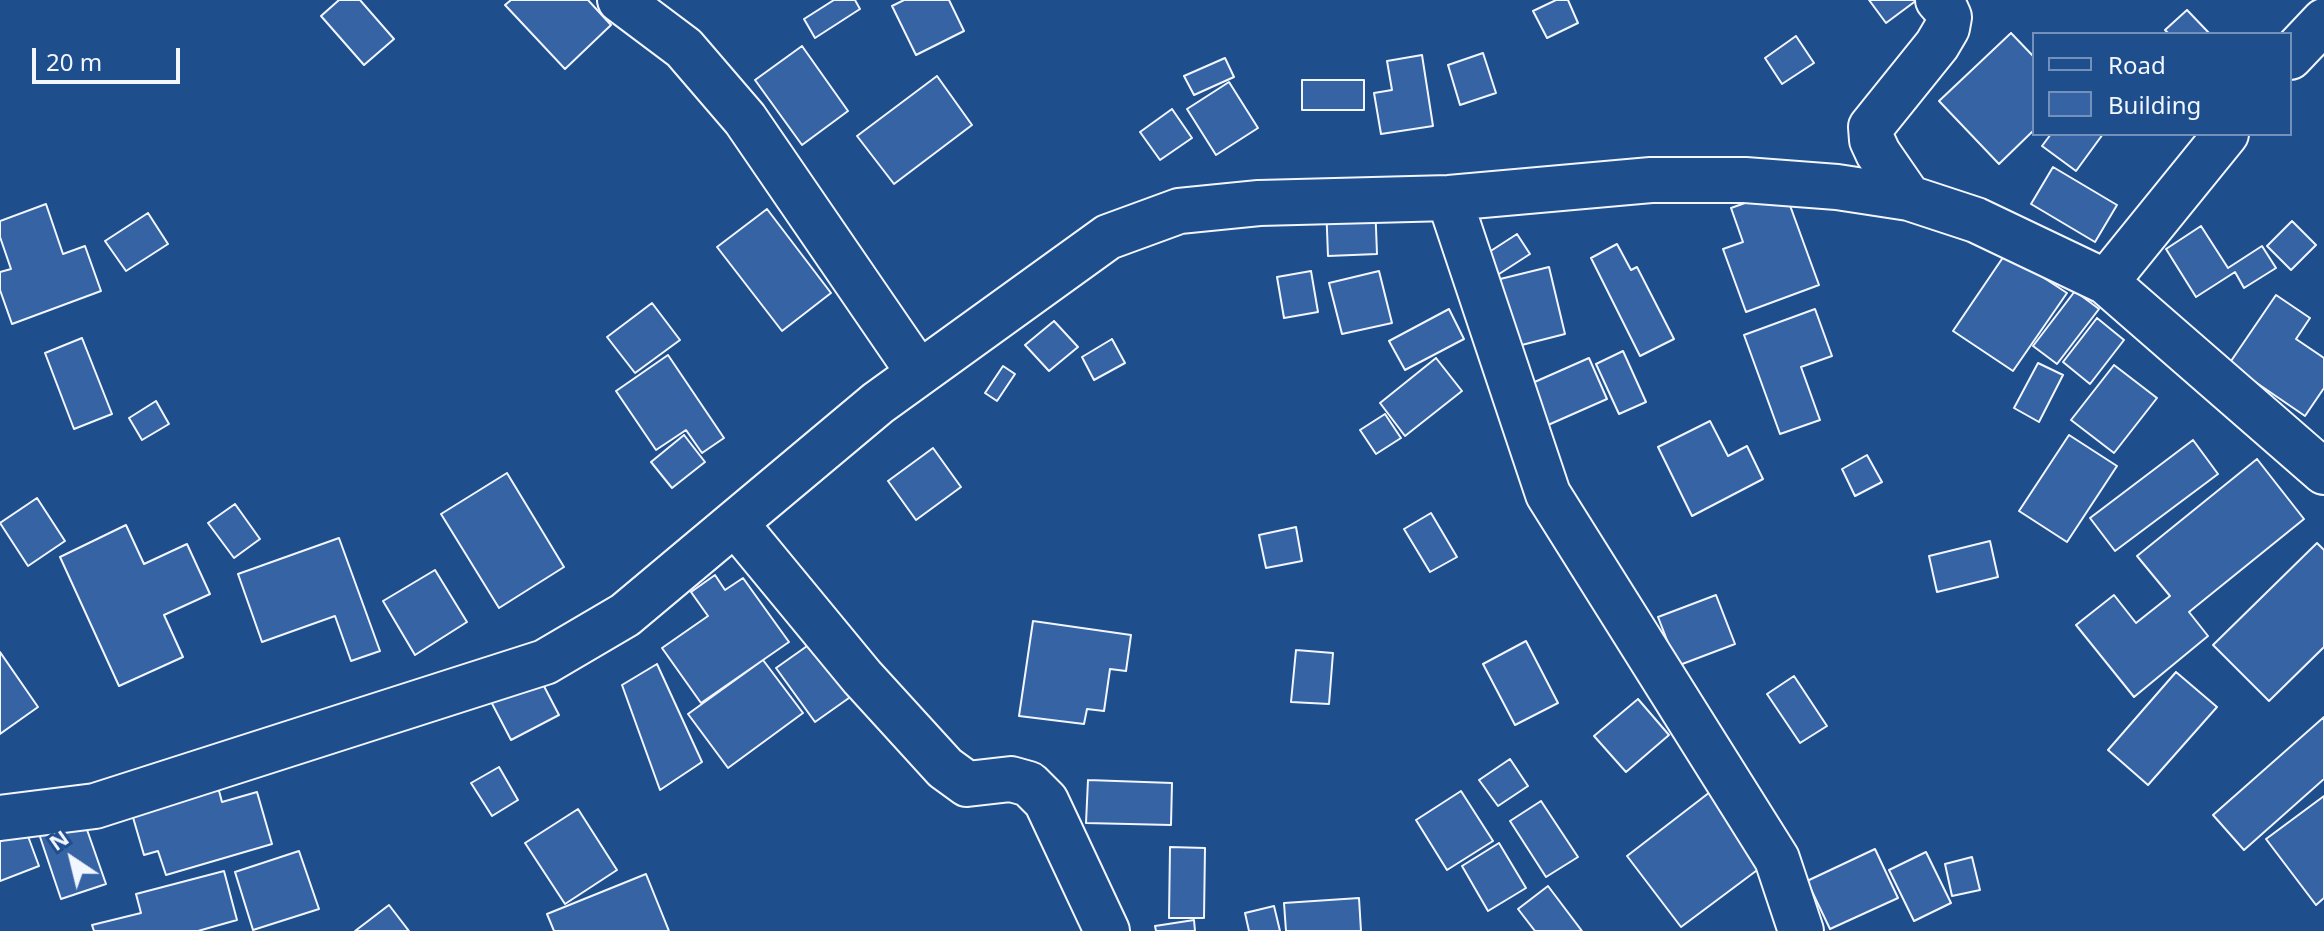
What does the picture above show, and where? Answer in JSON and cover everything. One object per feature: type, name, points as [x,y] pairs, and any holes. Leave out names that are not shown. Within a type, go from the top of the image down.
[{"type":"street","points":[[620,0],[684,48],[745,119],[919,373]]},
{"type":"street","points":[[1909,198],[1878,153],[1872,140],[1871,127],[1937,45],[1947,28],[1949,17],[1938,0]]},
{"type":"street","points":[[2292,55],[2324,21]]},
{"type":"street","points":[[2106,282],[2224,136]]},
{"type":"street","points":[[0,818],[95,806],[545,662],[625,615],[878,403],[1108,237],[1179,211],[1259,203],[1449,198],[1651,180],[1745,180],[1837,187],[1909,198],[1976,220],[2106,282],[2324,472]]},
{"type":"street","points":[[1449,198],[1548,494],[1777,859],[1801,931]]},
{"type":"street","points":[[735,523],[862,677],[945,768],[967,784],[1011,779],[1029,784],[1046,801],[1107,931]]},
{"type":"building","points":[[339,0],[360,0],[394,39],[364,65],[321,16]]},
{"type":"building","points":[[511,0],[588,0],[611,25],[565,69],[505,5]]},
{"type":"building","points":[[834,0],[855,0],[860,9],[815,38],[804,19]]},
{"type":"building","points":[[904,0],[949,0],[964,31],[916,55],[892,6]]},
{"type":"building","points":[[1556,0],[1568,0],[1578,23],[1547,38],[1533,11]]},
{"type":"building","points":[[1869,0],[1917,0],[1886,23]]},
{"type":"building","points":[[2187,10],[2208,32],[2167,32],[2165,30]]},
{"type":"building","points":[[2011,33],[2032,55],[2032,132],[1999,164],[1939,101]]},
{"type":"building","points":[[1796,36],[1814,63],[1782,84],[1765,58]]},
{"type":"building","points":[[802,46],[848,111],[802,145],[755,80]]},
{"type":"building","points":[[1483,53],[1496,93],[1460,105],[1448,65]]},
{"type":"building","points":[[1422,55],[1433,126],[1381,134],[1374,93],[1392,90],[1387,61]]},
{"type":"building","points":[[1225,58],[1234,77],[1194,95],[1184,76]]},
{"type":"building","points":[[937,76],[972,125],[894,184],[857,136]]},
{"type":"building","points":[[1302,80],[1364,80],[1364,110],[1302,110]]},
{"type":"building","points":[[1229,82],[1258,128],[1216,155],[1187,109]]},
{"type":"building","points":[[1172,109],[1192,138],[1160,160],[1140,132]]},
{"type":"building","points":[[2050,136],[2102,136],[2076,171],[2042,146]]},
{"type":"building","points":[[2053,167],[2117,205],[2095,242],[2031,204]]},
{"type":"building","points":[[1784,189],[1819,285],[1746,312],[1723,249],[1743,242],[1731,208]]},
{"type":"building","points":[[1375,202],[1377,254],[1328,256],[1326,204]]},
{"type":"building","points":[[46,204],[63,254],[85,246],[101,291],[12,324],[0,290],[0,272],[11,269],[0,237],[0,221]]},
{"type":"building","points":[[767,209],[831,293],[782,331],[717,247]]},
{"type":"building","points":[[148,213],[168,244],[126,271],[105,241]]},
{"type":"building","points":[[2292,221],[2316,245],[2291,270],[2267,246]]},
{"type":"building","points":[[2201,226],[2228,268],[2262,246],[2276,268],[2244,288],[2235,272],[2196,297],[2166,249]]},
{"type":"building","points":[[1517,234],[1530,254],[1496,276],[1483,256]]},
{"type":"building","points":[[1617,244],[1631,270],[1637,267],[1674,339],[1640,356],[1591,258]]},
{"type":"building","points":[[2006,253],[2067,293],[2013,371],[1953,331]]},
{"type":"building","points":[[1549,267],[1565,334],[1506,349],[1488,282]]},
{"type":"building","points":[[1311,271],[1318,312],[1284,318],[1277,277]]},
{"type":"building","points":[[1379,271],[1392,323],[1342,334],[1329,283]]},
{"type":"building","points":[[2075,291],[2099,309],[2057,364],[2033,346]]},
{"type":"building","points":[[2276,295],[2310,318],[2296,339],[2324,358],[2324,388],[2305,416],[2229,364]]},
{"type":"building","points":[[652,303],[680,340],[635,373],[607,337]]},
{"type":"building","points":[[1449,309],[1464,339],[1405,370],[1389,341]]},
{"type":"building","points":[[1815,309],[1832,356],[1801,367],[1820,420],[1780,434],[1744,335]]},
{"type":"building","points":[[2097,318],[2124,340],[2090,384],[2063,362]]},
{"type":"building","points":[[1054,321],[1078,347],[1049,371],[1025,345]]},
{"type":"building","points":[[82,338],[112,414],[74,429],[45,353]]},
{"type":"building","points":[[1112,339],[1125,363],[1094,380],[1082,357]]},
{"type":"building","points":[[1623,351],[1646,402],[1619,414],[1596,364]]},
{"type":"building","points":[[668,355],[724,438],[702,453],[686,430],[656,450],[616,391]]},
{"type":"building","points":[[1436,358],[1462,391],[1405,436],[1380,403]]},
{"type":"building","points":[[1589,358],[1607,399],[1539,429],[1521,388]]},
{"type":"building","points":[[2038,363],[2063,375],[2039,422],[2014,408]]},
{"type":"building","points":[[2114,365],[2157,398],[2114,453],[2071,420]]},
{"type":"building","points":[[1003,366],[1015,374],[997,401],[985,393]]},
{"type":"building","points":[[156,401],[169,424],[142,440],[129,418]]},
{"type":"building","points":[[1385,414],[1401,438],[1376,454],[1360,430]]},
{"type":"building","points":[[1710,421],[1728,456],[1747,446],[1763,479],[1692,516],[1658,447]]},
{"type":"building","points":[[684,435],[705,462],[672,488],[651,462]]},
{"type":"building","points":[[2069,435],[2117,466],[2067,542],[2019,511]]},
{"type":"building","points":[[2193,440],[2218,474],[2115,551],[2090,518]]},
{"type":"building","points":[[933,448],[961,487],[916,520],[888,481]]},
{"type":"building","points":[[1867,455],[1882,482],[1855,496],[1842,469]]},
{"type":"building","points":[[2257,459],[2304,519],[2189,612],[2208,636],[2134,697],[2076,625],[2114,595],[2136,623],[2170,596],[2137,556]]},
{"type":"building","points":[[507,473],[564,567],[499,608],[441,514]]},
{"type":"building","points":[[37,498],[65,541],[28,566],[0,523]]},
{"type":"building","points":[[235,504],[260,539],[234,558],[208,523]]},
{"type":"building","points":[[1431,513],[1457,557],[1430,572],[1404,529]]},
{"type":"building","points":[[126,525],[144,564],[187,544],[210,594],[164,615],[183,657],[119,686],[60,557]]},
{"type":"building","points":[[1296,527],[1302,561],[1266,568],[1259,535]]},
{"type":"building","points":[[339,538],[380,651],[351,661],[335,616],[262,642],[238,574]]},
{"type":"building","points":[[1990,541],[1998,577],[1937,592],[1929,556]]},
{"type":"building","points":[[2317,543],[2324,550],[2324,647],[2269,701],[2213,645]]},
{"type":"building","points":[[435,570],[467,622],[415,655],[383,601]]},
{"type":"building","points":[[715,575],[725,590],[743,578],[789,642],[701,703],[662,648],[708,616],[691,592]]},
{"type":"building","points":[[1716,595],[1735,644],[1677,666],[1658,617]]},
{"type":"building","points":[[1033,621],[1131,635],[1126,671],[1110,669],[1104,711],[1087,709],[1084,724],[1019,716]]},
{"type":"building","points":[[817,639],[856,693],[815,722],[776,668]]},
{"type":"building","points":[[1526,641],[1558,703],[1515,725],[1483,664]]},
{"type":"building","points":[[1296,650],[1333,653],[1329,704],[1291,702]]},
{"type":"building","points":[[0,652],[38,707],[0,734]]},
{"type":"building","points":[[763,660],[803,713],[728,768],[688,714]]},
{"type":"building","points":[[657,664],[702,762],[660,790],[622,685]]},
{"type":"building","points":[[534,667],[559,715],[511,740],[486,692]]},
{"type":"building","points":[[2176,672],[2217,707],[2148,785],[2108,750]]},
{"type":"building","points":[[1794,676],[1827,726],[1800,743],[1767,694]]},
{"type":"building","points":[[1638,699],[1669,735],[1626,772],[1594,736]]},
{"type":"building","points":[[2324,717],[2324,779],[2244,850],[2213,815]]},
{"type":"building","points":[[1510,759],[1528,786],[1498,806],[1479,780]]},
{"type":"building","points":[[212,765],[222,802],[257,792],[272,844],[166,875],[158,851],[144,855],[125,790]]},
{"type":"building","points":[[499,767],[518,800],[492,816],[471,783]]},
{"type":"building","points":[[1088,780],[1172,783],[1171,825],[1086,823]]},
{"type":"building","points":[[1461,791],[1493,841],[1447,870],[1416,820]]},
{"type":"building","points":[[1710,792],[1764,865],[1681,927],[1627,856]]},
{"type":"building","points":[[2324,796],[2324,898],[2316,905],[2266,839]]},
{"type":"building","points":[[1541,801],[1578,857],[1546,877],[1510,821]]},
{"type":"building","points":[[78,804],[106,884],[61,899],[34,819]]},
{"type":"building","points":[[578,809],[617,870],[565,904],[525,843]]},
{"type":"building","points":[[22,820],[39,866],[0,881],[0,829]]},
{"type":"building","points":[[1499,843],[1526,888],[1488,911],[1462,866]]},
{"type":"building","points":[[1170,847],[1205,848],[1204,918],[1169,918]]},
{"type":"building","points":[[1875,849],[1898,898],[1830,929],[1807,881]]},
{"type":"building","points":[[299,851],[319,909],[253,930],[235,872]]},
{"type":"building","points":[[1926,852],[1951,903],[1914,921],[1889,870]]},
{"type":"building","points":[[1972,857],[1980,890],[1952,896],[1945,864]]},
{"type":"building","points":[[224,871],[237,920],[198,931],[94,931],[92,925],[141,913],[136,894]]},
{"type":"building","points":[[646,874],[669,931],[554,931],[547,914]]},
{"type":"building","points":[[1548,886],[1582,931],[1535,931],[1518,909]]},
{"type":"building","points":[[1359,898],[1361,931],[1286,931],[1284,903]]},
{"type":"building","points":[[389,905],[409,931],[355,931]]},
{"type":"building","points":[[1274,906],[1280,931],[1249,931],[1245,913]]},
{"type":"building","points":[[1194,920],[1195,931],[1156,931],[1155,926]]}]
